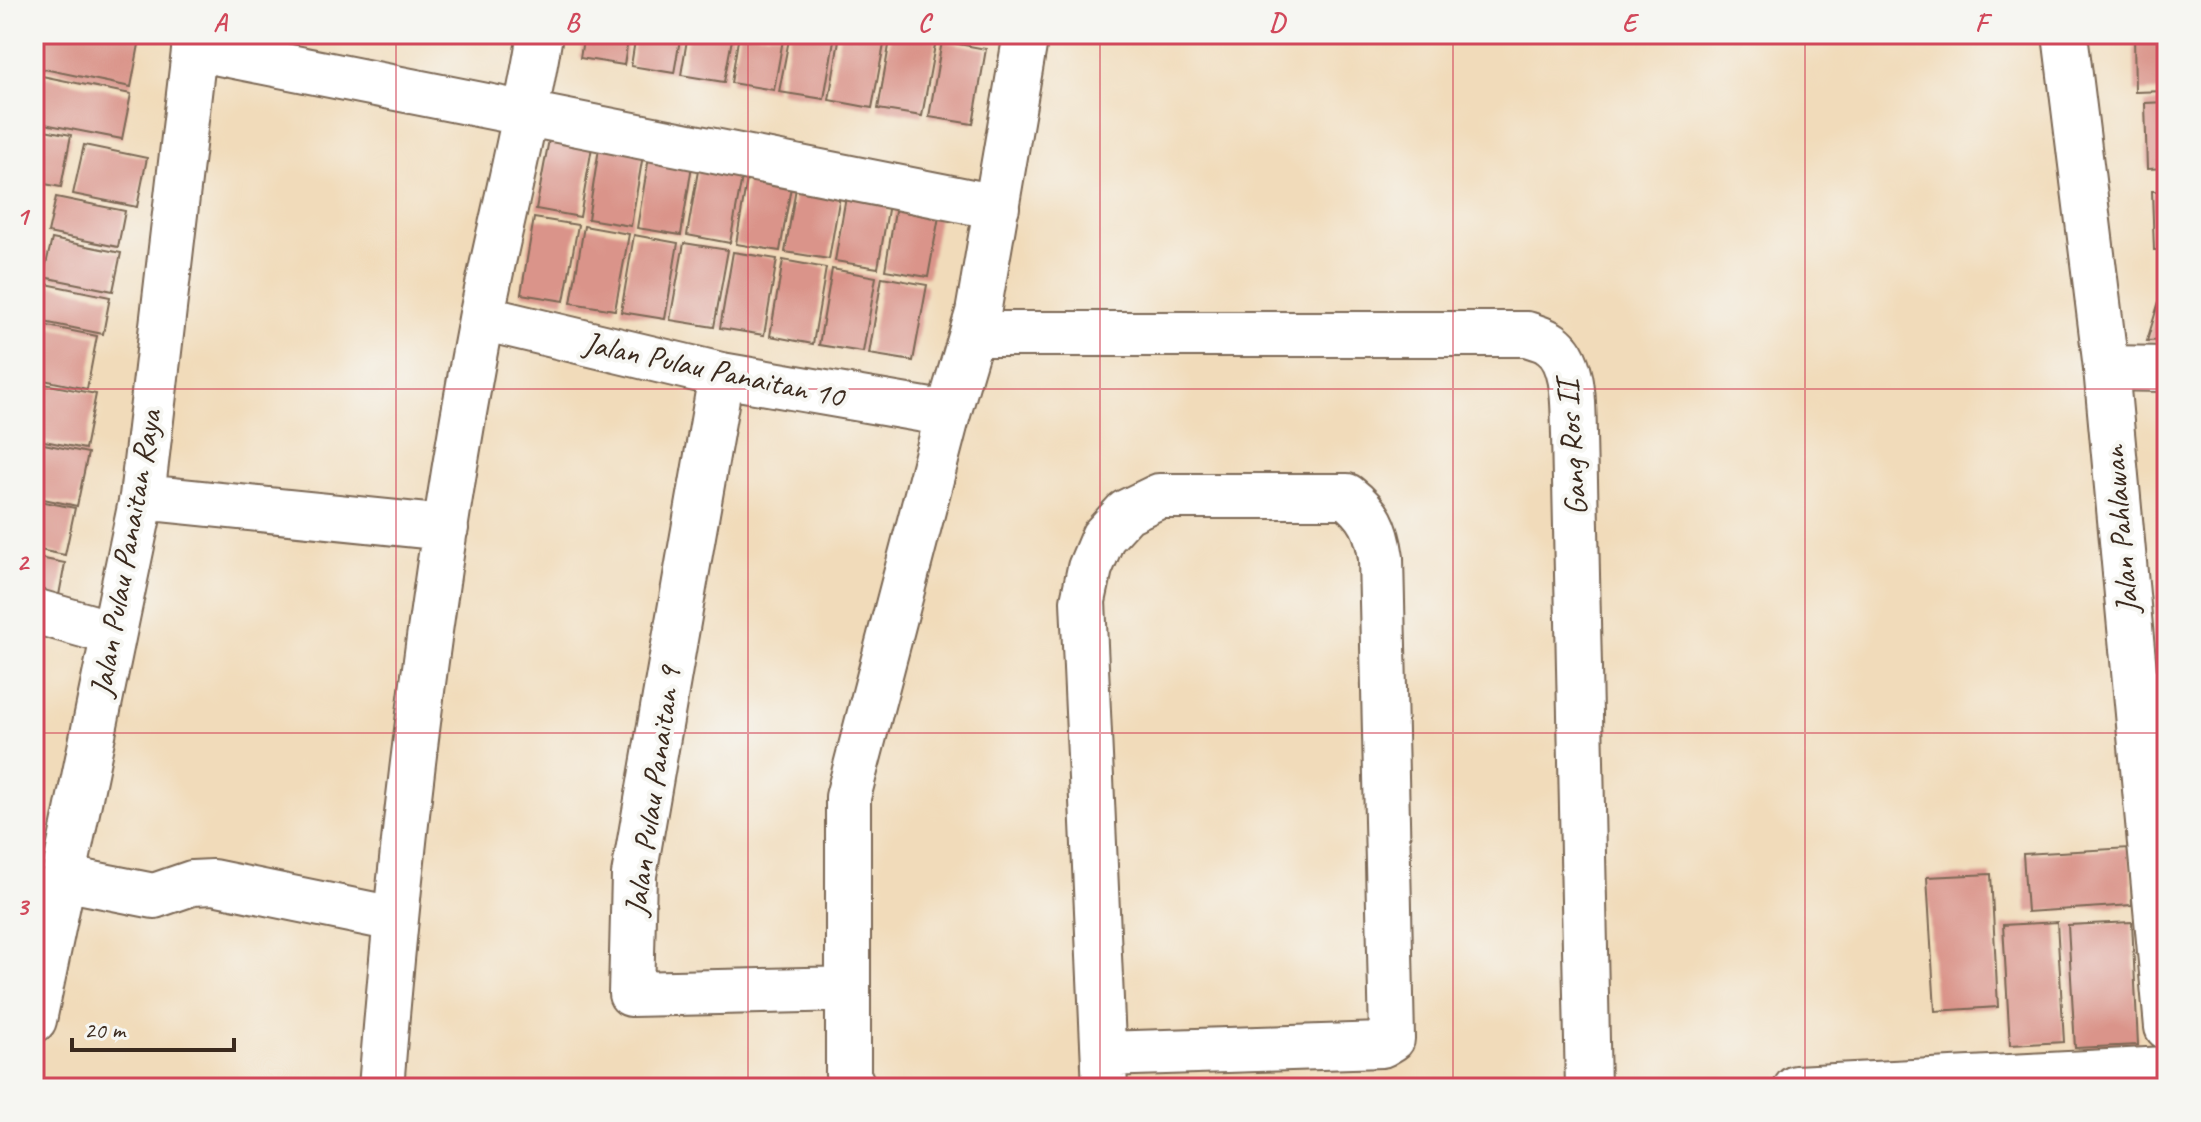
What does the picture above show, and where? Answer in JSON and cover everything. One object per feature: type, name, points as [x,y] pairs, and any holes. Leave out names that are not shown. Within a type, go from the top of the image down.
[{"type":"street","points":[[381,1088],[394,919],[446,528],[482,318],[527,114],[540,34]]},
{"type":"street","points":[[854,1088],[848,1075],[848,797],[948,414],[973,334],[1026,34]]},
{"type":"street","name":"Jalan Pahlawan","points":[[2065,34],[2106,368],[2158,851],[2167,1027]]},
{"type":"street","points":[[195,41],[527,114],[997,207]]},
{"type":"street","name":"Jalan Pulau Panaitan Raya","points":[[34,1020],[142,497],[195,41]]},
{"type":"street","name":"Jalan Pulau Panaitan 10","points":[[482,318],[721,375],[948,414]]},
{"type":"street","name":"Gang Ros II","points":[[973,334],[1527,334],[1553,345],[1564,360],[1571,387],[1574,434],[1588,1088]]},
{"type":"street","points":[[2106,368],[2167,369]]},
{"type":"street","name":"Jalan Pulau Panaitan 9","points":[[721,375],[634,875],[631,994],[848,989]]},
{"type":"street","points":[[1159,496],[1347,496],[1367,512],[1378,533],[1381,558],[1392,1039],[1382,1045],[1105,1071],[1083,601],[1094,558],[1103,537],[1126,512],[1159,496]]},
{"type":"street","points":[[142,497],[446,528]]},
{"type":"street","points":[[34,611],[112,633]]},
{"type":"street","points":[[63,878],[154,896],[192,883],[213,882],[394,919]]},
{"type":"street","points":[[1796,1088],[2167,1069]]},
{"type":"building","points":[[34,34],[118,34],[140,39],[131,87],[34,67]]},
{"type":"building","points":[[584,34],[629,34],[624,65],[580,58]]},
{"type":"building","points":[[636,34],[681,34],[674,73],[631,66]]},
{"type":"building","points":[[688,34],[733,34],[724,82],[681,75]]},
{"type":"building","points":[[739,34],[784,34],[774,90],[731,83]]},
{"type":"building","points":[[790,34],[835,34],[824,99],[779,92]]},
{"type":"building","points":[[840,34],[886,34],[872,108],[829,100]]},
{"type":"building","points":[[891,34],[936,40],[922,116],[878,109]]},
{"type":"building","points":[[2134,34],[2167,34],[2167,91],[2135,92]]},
{"type":"building","points":[[942,41],[986,49],[973,124],[929,117]]},
{"type":"building","points":[[37,75],[131,94],[122,139],[34,122]]},
{"type":"building","points":[[2167,102],[2167,168],[2147,169],[2145,103]]},
{"type":"building","points":[[34,128],[71,135],[61,187],[34,182]]},
{"type":"building","points":[[550,134],[593,141],[580,217],[536,209]]},
{"type":"building","points":[[600,142],[644,149],[631,226],[588,219]]},
{"type":"building","points":[[84,145],[147,158],[137,207],[73,194]]},
{"type":"building","points":[[650,151],[693,159],[681,235],[637,228]]},
{"type":"building","points":[[700,159],[744,166],[730,243],[687,235]]},
{"type":"building","points":[[749,167],[793,175],[780,251],[736,244]]},
{"type":"building","points":[[798,176],[842,184],[829,259],[785,252]]},
{"type":"building","points":[[848,185],[891,192],[878,268],[835,261]]},
{"type":"building","points":[[2152,191],[2167,191],[2167,250],[2154,250]]},
{"type":"building","points":[[898,194],[942,200],[928,277],[885,270]]},
{"type":"building","points":[[56,197],[125,211],[118,247],[48,233]]},
{"type":"building","points":[[534,218],[578,225],[564,301],[521,294]]},
{"type":"building","points":[[584,226],[629,234],[615,310],[571,303]]},
{"type":"building","points":[[634,235],[678,243],[665,319],[621,312]]},
{"type":"building","points":[[52,239],[121,253],[113,291],[43,277]]},
{"type":"building","points":[[684,243],[728,250],[714,327],[670,320]]},
{"type":"building","points":[[733,252],[777,259],[764,335],[720,328]]},
{"type":"building","points":[[783,260],[826,268],[813,344],[770,336]]},
{"type":"building","points":[[832,269],[876,277],[863,352],[819,345]]},
{"type":"building","points":[[882,277],[927,285],[913,361],[869,354]]},
{"type":"building","points":[[41,283],[110,297],[103,334],[34,320]]},
{"type":"building","points":[[2159,301],[2167,302],[2167,340],[2147,341]]},
{"type":"building","points":[[43,325],[97,336],[87,389],[34,378]]},
{"type":"building","points":[[34,382],[96,394],[85,449],[34,439]]},
{"type":"building","points":[[34,442],[88,453],[77,506],[34,497]]},
{"type":"building","points":[[34,500],[75,508],[65,555],[34,549]]},
{"type":"building","points":[[34,557],[65,563],[57,606],[34,602]]},
{"type":"building","points":[[34,635],[42,637],[35,670],[34,670]]},
{"type":"building","points":[[2130,848],[2132,905],[2027,912],[2023,854]]},
{"type":"building","points":[[1991,874],[1998,1007],[1935,1011],[1927,877]]},
{"type":"building","points":[[2057,922],[2064,1042],[2010,1045],[2003,925]]},
{"type":"building","points":[[2132,922],[2138,1045],[2075,1048],[2068,925]]}]
